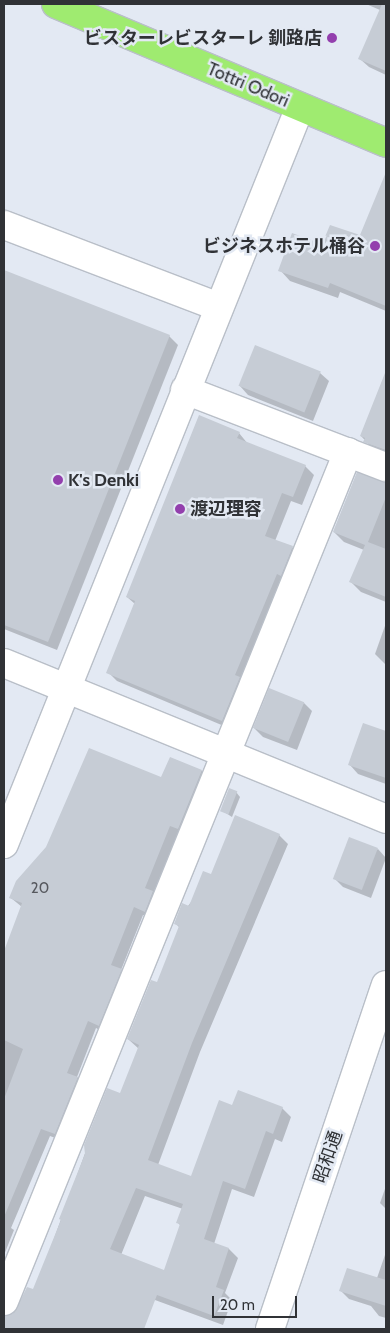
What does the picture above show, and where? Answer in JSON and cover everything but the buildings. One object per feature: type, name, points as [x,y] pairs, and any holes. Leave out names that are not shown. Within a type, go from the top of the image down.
[{"type":"highway","name":"Tottri Odori","points":[[56,4],[386,143]]},
{"type":"street","points":[[4,844],[300,107]]},
{"type":"street","points":[[4,225],[219,307]]},
{"type":"street","points":[[186,390],[386,467]]},
{"type":"street","points":[[4,1302],[348,452]]},
{"type":"street","points":[[4,663],[386,819]]},
{"type":"street","name":"昭和通","points":[[270,1329],[375,1056],[386,985]]},
{"type":"place","name":"ビスターレビスターレ 釧路店","points":[[332,38]]},
{"type":"place","name":"ビジネスホテル桶谷","points":[[375,246]]},
{"type":"place","name":"K's Denki","points":[[58,480]]},
{"type":"place","name":"渡辺理容","points":[[180,509]]}]
